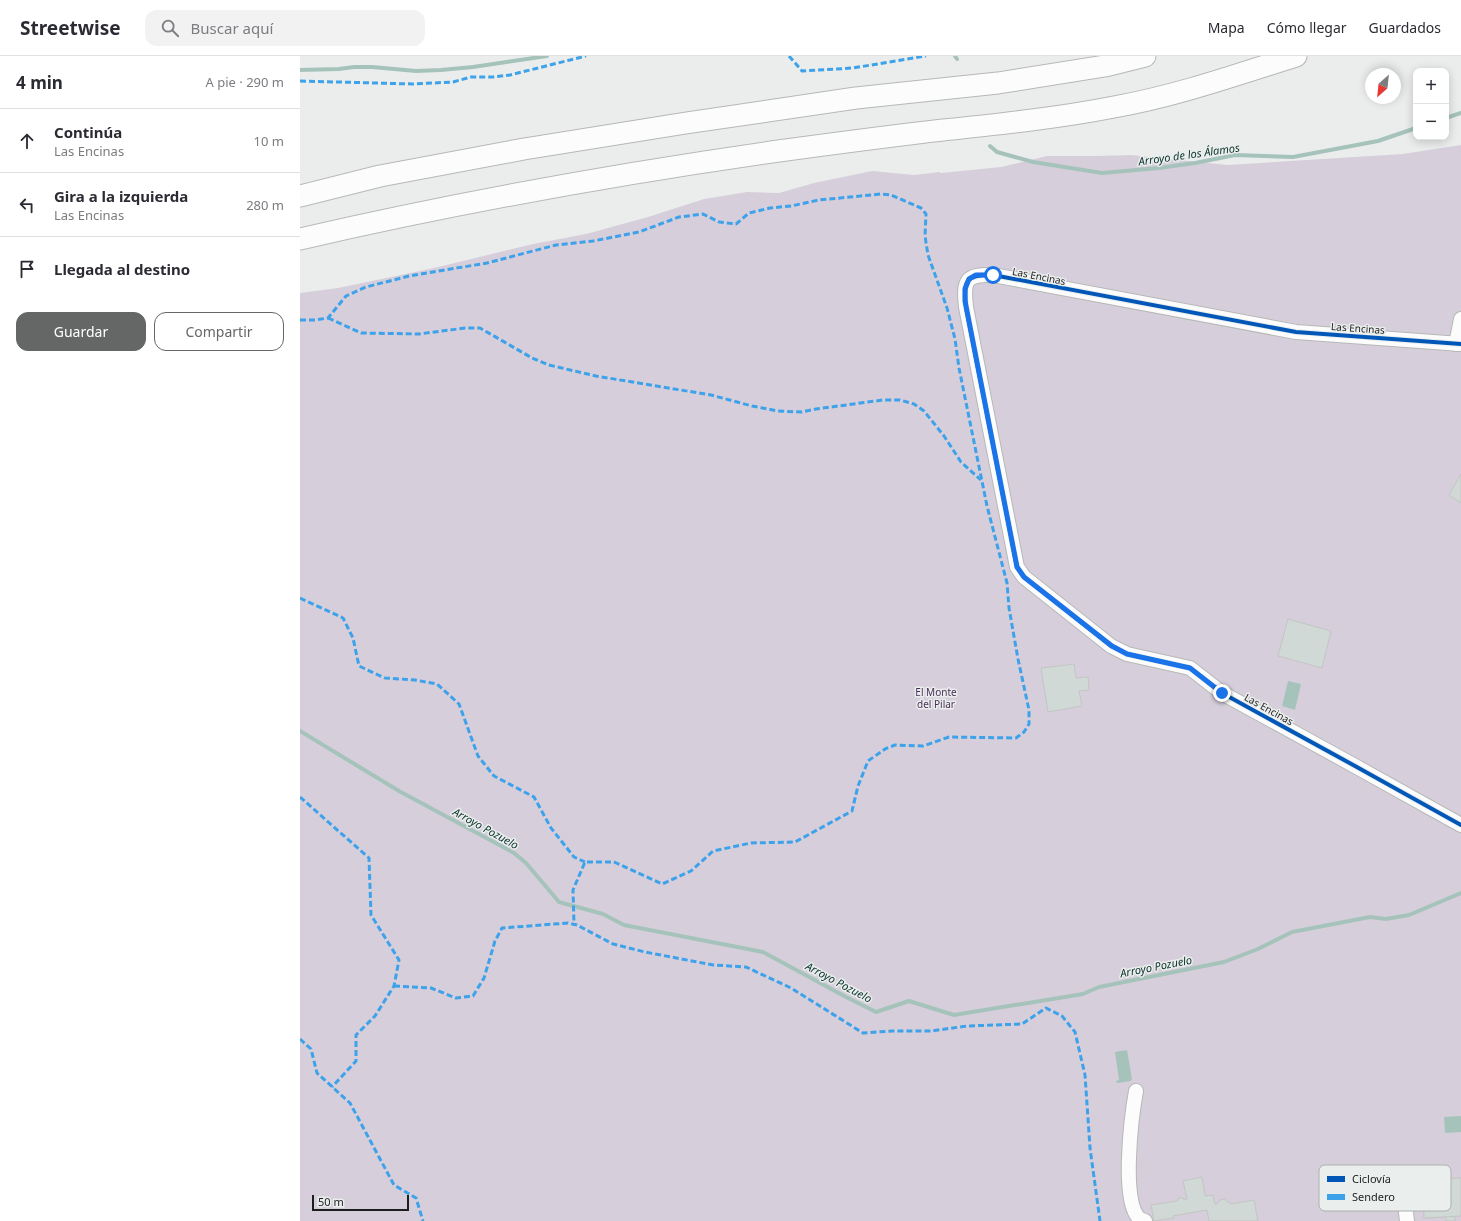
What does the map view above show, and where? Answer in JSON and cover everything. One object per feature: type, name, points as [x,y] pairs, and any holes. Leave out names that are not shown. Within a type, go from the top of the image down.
[{"type":"highway","points":[[300,196],[380,176],[524,149],[856,98],[998,83],[1105,66],[1145,56]]},
{"type":"highway","points":[[300,239],[389,219],[537,190],[693,163],[868,139],[1009,123],[1115,107],[1206,85],[1296,56]]},
{"type":"street","name":"Las Encinas","points":[[1458,344],[1296,332],[993,275],[972,277],[966,284],[965,289],[966,307],[1017,567],[1024,577],[1112,646],[1127,654],[1190,668],[1222,693],[1461,825]]},
{"type":"street","points":[[1458,344],[1461,319]]},
{"type":"street","points":[[1136,1091],[1129,1145],[1130,1195],[1136,1214],[1140,1219],[1145,1221]]},
{"type":"street","points":[[1406,1211],[1407,1221]]},
{"type":"green space","name":"El Monte del Pilar","points":[[1461,145],[1461,1221],[300,1221],[300,293],[338,288],[434,268],[533,244],[586,234],[648,217],[704,199],[747,192],[779,193],[814,183],[872,171],[914,175],[941,173],[1001,167],[1047,156],[1131,155],[1228,165],[1403,154]]},
{"type":"shaded area","points":[[1288,681],[1301,684],[1295,710],[1282,706]]},
{"type":"shaded area","points":[[1127,1050],[1132,1079],[1131,1081],[1117,1083],[1116,1081],[1119,1080],[1115,1052]]},
{"type":"shaded area","points":[[1461,1116],[1461,1132],[1445,1133],[1444,1117]]},
{"type":"building","points":[[1461,474],[1461,503],[1449,495]]},
{"type":"building","points":[[1288,619],[1331,631],[1322,668],[1278,656]]},
{"type":"building","points":[[1074,664],[1076,678],[1088,677],[1089,690],[1079,691],[1082,706],[1048,712],[1041,668]]},
{"type":"building","points":[[1202,1177],[1205,1196],[1213,1195],[1215,1204],[1224,1199],[1231,1204],[1254,1200],[1258,1221],[1209,1221],[1207,1210],[1154,1221],[1151,1205],[1177,1201],[1179,1198],[1185,1200],[1187,1199],[1183,1181]]},
{"type":"building","points":[[1459,1178],[1461,1178],[1461,1214],[1455,1214],[1455,1221],[1446,1221],[1445,1215],[1443,1215],[1443,1217],[1426,1218],[1425,1211],[1451,1211],[1451,1179],[1454,1184],[1459,1181]]},
{"type":"building","points":[[1461,1178],[1461,1216],[1424,1218],[1424,1211],[1451,1211],[1451,1179]]},
{"type":"waterway","name":"Arroyo de los Álamos","points":[[300,70],[354,67],[416,71],[441,70],[473,67],[547,56]]},
{"type":"waterway","name":"Arroyo de los Álamos","points":[[1449,117],[1461,113]]},
{"type":"waterway","name":"Arroyo de los Álamos","points":[[990,146],[997,152],[1033,162],[1102,173],[1159,168],[1235,155],[1293,157],[1378,141],[1413,129]]},
{"type":"waterway","name":"Arroyo Pozuelo","points":[[300,731],[399,791],[514,853],[526,863],[559,902],[603,914],[624,925],[763,952],[876,1012],[909,1001],[954,1015],[1083,994],[1099,987],[1224,962],[1258,949],[1292,932],[1370,917],[1386,919],[1409,915],[1461,893]]},
{"type":"marked path","points":[[300,81],[413,84],[453,82],[471,77],[510,75],[586,56]]},
{"type":"marked path","points":[[789,56],[802,71],[853,68],[926,56]]},
{"type":"marked path","points":[[300,320],[328,318],[346,296],[366,287],[409,276],[487,263],[556,245],[593,241],[639,232],[679,217],[703,214],[719,222],[736,224],[749,213],[770,208],[791,206],[819,200],[881,194],[891,195],[921,208],[926,214],[925,236],[928,255],[947,308],[955,339],[959,368],[987,506],[1007,583],[1009,608],[1029,710],[1029,724],[1024,732],[1016,738],[949,737],[923,746],[895,745],[885,749],[868,761],[858,786],[852,811],[795,842],[751,843],[713,851],[691,871],[662,884],[614,862],[585,862],[573,890],[574,924]]},
{"type":"marked path","points":[[328,318],[361,333],[419,334],[465,328],[480,328],[532,358],[549,365],[596,376],[711,395],[778,411],[802,412],[883,400],[900,400],[914,404],[924,411],[944,436],[961,462],[981,480]]},
{"type":"marked path","points":[[300,598],[343,618],[353,638],[359,666],[385,678],[415,680],[437,684],[459,704],[478,756],[494,776],[534,797],[551,828],[574,857],[585,862]]},
{"type":"marked path","points":[[300,797],[369,858],[371,915],[399,960],[394,986],[375,1016],[356,1035],[356,1061],[332,1087]]},
{"type":"marked path","points":[[394,986],[431,988],[456,998],[473,996],[484,978],[495,941],[502,928],[568,923],[577,925],[613,944],[645,952],[713,965],[746,967],[791,988],[863,1033],[931,1031],[967,1026],[1022,1024],[1046,1008],[1062,1016],[1075,1032],[1085,1075],[1090,1148],[1100,1221]]},
{"type":"marked path","points":[[300,1039],[311,1049],[317,1073],[350,1103],[394,1185],[416,1198],[423,1221]]},
{"type":"cycle path","points":[[1461,344],[1296,332],[993,275],[977,276],[968,280],[965,290],[966,307],[1017,567],[1024,577],[1111,646],[1127,654],[1190,668],[1222,693],[1461,825]]},
{"type":"route","points":[[993,275],[976,275],[969,279],[965,289],[965,301],[1017,567],[1024,577],[1112,646],[1127,654],[1190,668],[1222,693]]}]
